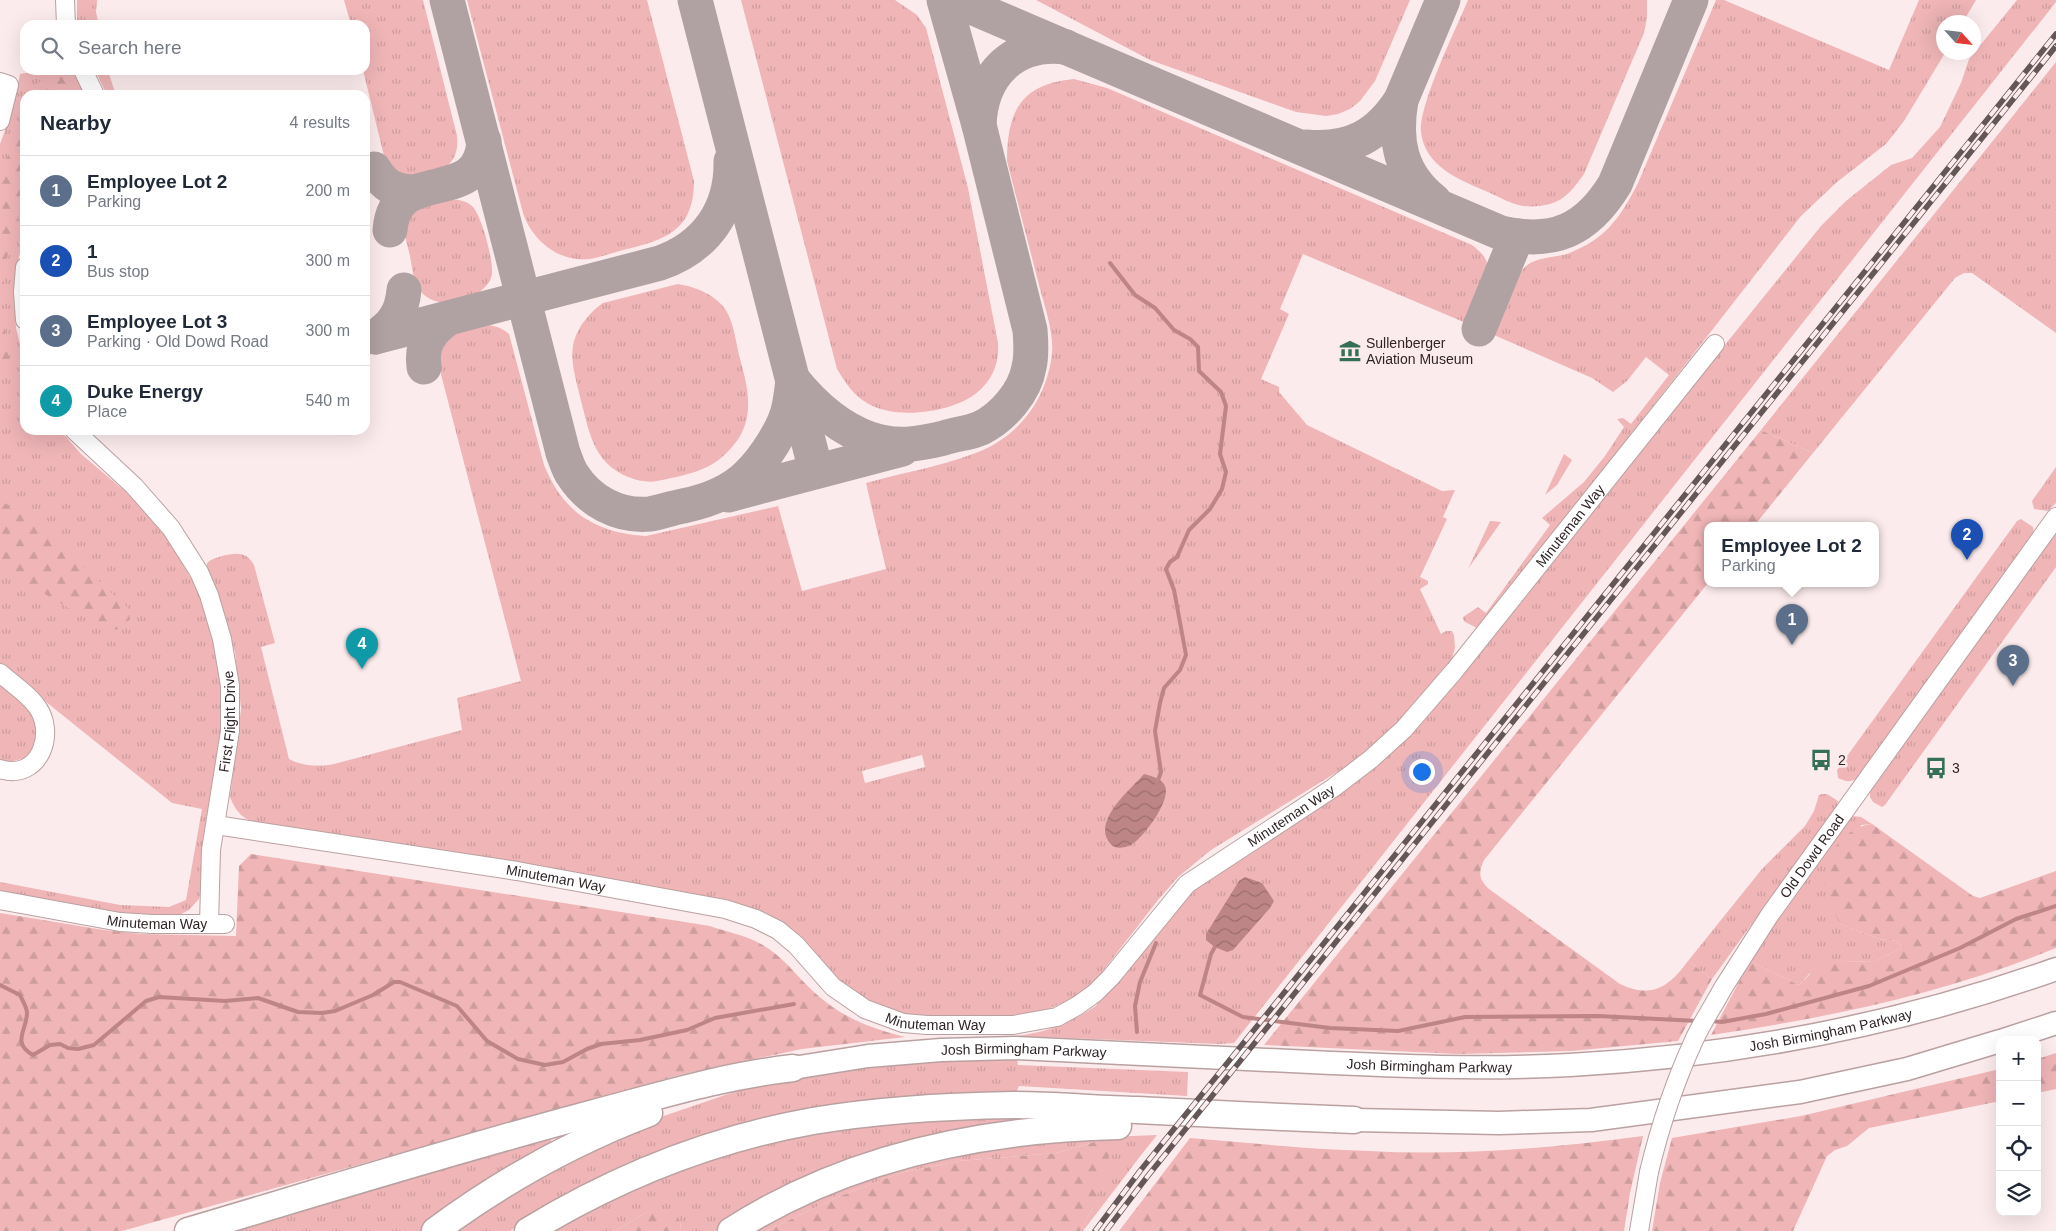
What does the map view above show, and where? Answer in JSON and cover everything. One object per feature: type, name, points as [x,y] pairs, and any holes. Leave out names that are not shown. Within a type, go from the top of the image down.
[{"type":"highway","points":[[188,1231],[544,1127],[707,1082],[751,1072],[793,1068]]},
{"type":"highway","points":[[435,1231],[494,1190],[559,1152],[582,1141],[675,1103],[793,1068]]},
{"type":"highway","points":[[528,1231],[602,1190],[654,1167],[747,1136],[803,1123],[835,1118],[944,1107],[1015,1105],[1354,1120]]},
{"type":"highway","points":[[731,1231],[756,1215],[847,1173],[895,1156],[986,1136],[1085,1126],[1354,1120]]},
{"type":"main road","name":"Josh Birmingham Parkway","points":[[793,1068],[868,1056],[941,1050],[1015,1048],[1455,1068],[1580,1064],[1745,1049],[1802,1039],[1943,1005],[2056,969]]},
{"type":"main road","points":[[2016,1036],[2056,1023]]},
{"type":"main road","points":[[2041,1041],[2056,1037]]},
{"type":"main road","points":[[1907,1069],[1996,1042]]},
{"type":"main road","points":[[1354,1120],[1499,1123],[1591,1120],[1800,1092],[1996,1051]]},
{"type":"street","points":[[65,0],[66,20]]},
{"type":"street","points":[[86,75],[93,90]]},
{"type":"street","points":[[0,82],[9,85],[0,122]]},
{"type":"street","name":"Minuteman Way","points":[[0,900],[120,922],[217,924],[211,850],[216,825],[516,871],[725,909],[756,919],[778,930],[796,945],[833,986],[864,1009],[902,1023],[927,1025],[1013,1025],[1057,1016],[1095,993],[1106,982],[1186,884],[1333,788],[1372,759],[1404,730],[1455,670],[1715,344]]},
{"type":"street","name":"First Flight Drive","points":[[79,435],[134,486],[156,510],[190,556],[209,595],[228,663],[231,706],[228,755],[216,825]]},
{"type":"street","name":"Old Dowd Road","points":[[1639,1231],[1649,1172],[1658,1135],[1675,1085],[1696,1037],[1723,988],[1769,916],[2056,517]]},
{"type":"street","points":[[0,673],[36,704],[44,720],[45,738],[41,753],[34,764],[22,770],[8,771],[0,769]]},
{"type":"green space","points":[[77,0],[97,0],[96,12],[98,20],[77,20]]},
{"type":"green space","points":[[344,0],[423,0],[457,136],[457,147],[454,156],[443,169],[425,176],[405,177],[396,172],[384,156],[370,99],[370,90],[368,90],[364,75],[370,75],[370,20],[350,20]]},
{"type":"green space","points":[[467,0],[647,0],[694,181],[693,198],[683,222],[664,237],[652,242],[590,259],[568,257],[548,248],[540,240],[527,223],[523,213]]},
{"type":"green space","points":[[741,0],[895,0],[917,15],[926,28],[968,188],[998,343],[997,361],[993,373],[982,388],[972,397],[926,412],[894,412],[879,409],[862,400],[850,388],[837,369]]},
{"type":"green space","points":[[1036,0],[1410,0],[1375,81],[1360,101],[1350,109],[1326,116],[1296,112],[1150,60]]},
{"type":"green space","points":[[1468,0],[1647,0],[1647,18],[1644,33],[1584,174],[1569,192],[1555,202],[1526,206],[1505,200],[1445,171],[1429,154],[1424,144],[1421,132],[1426,104],[1439,66]]},
{"type":"green space","points":[[1716,0],[1724,0],[1889,70],[1919,0],[1976,0],[1967,15],[1936,15],[1936,60],[1941,60],[1904,121],[1886,144],[1837,182],[1801,216],[1479,629],[1465,622],[1463,617],[1478,607],[1486,613],[1550,525],[1542,518],[1584,482],[1605,456],[1624,427],[1617,419],[1623,418],[1631,424],[1669,375],[1646,357],[1627,381],[1613,392],[1592,378],[1494,335],[1511,290],[1524,268],[1538,260],[1567,254],[1592,242],[1618,217],[1638,183]]},
{"type":"green space","points":[[2017,0],[2056,0],[1234,1043],[1017,1036],[1059,1026],[1097,1005],[1096,1003],[1191,888],[1336,796],[1376,767],[1410,734],[1821,226],[1846,201],[1891,165],[1912,158],[1940,127],[1961,83],[1969,60],[1981,60],[1981,44]]},
{"type":"green space","points":[[2056,62],[2056,333],[1972,273],[1964,273],[1955,278],[1813,453],[1761,430]]},
{"type":"green space","points":[[20,74],[77,75],[85,90],[20,90],[20,253],[17,265],[15,308],[16,328],[20,344],[20,435],[64,435],[81,454],[139,503],[166,535],[197,589],[212,630],[221,669],[222,738],[202,846],[201,891],[199,899],[189,910],[167,917],[118,914],[0,891],[0,882],[120,905],[169,907],[186,900],[202,809],[172,803],[0,665],[0,144],[13,109]]},
{"type":"green space","points":[[45,75],[68,75],[74,90],[34,90]]},
{"type":"green space","points":[[97,75],[109,75],[114,90],[105,90]]},
{"type":"green space","points":[[1074,79],[1107,88],[1472,245],[1485,258],[1487,263],[1486,277],[1466,323],[1303,254],[1280,309],[1289,314],[1261,379],[1279,387],[1279,392],[1307,425],[1442,491],[1455,490],[1443,517],[1447,519],[1420,577],[1428,581],[1428,584],[1420,589],[1441,634],[1446,631],[1452,631],[1455,648],[1451,663],[1398,726],[1363,756],[1211,850],[1178,877],[1092,985],[1070,1000],[1048,1009],[1001,1016],[918,1017],[878,1006],[842,983],[797,937],[744,906],[715,898],[278,828],[249,820],[238,812],[230,797],[241,709],[235,652],[217,592],[207,567],[207,563],[212,560],[222,556],[240,554],[248,557],[254,565],[275,643],[261,647],[289,759],[299,763],[311,765],[334,764],[462,730],[457,698],[521,681],[438,363],[443,343],[459,330],[477,325],[486,325],[502,329],[509,334],[544,465],[561,496],[583,517],[596,525],[628,534],[646,536],[778,506],[802,591],[886,569],[866,483],[947,463],[989,447],[1004,438],[1028,415],[1044,386],[1052,353],[1050,329],[1007,161],[1010,128],[1014,114],[1030,94],[1041,87]],"holes":[[[922,755],[925,767],[865,783],[862,771]]]},
{"type":"green space","points":[[20,124],[20,213],[12,234],[5,268],[2,308],[9,359],[7,371],[0,378],[0,176]]},
{"type":"green space","points":[[452,199],[468,203],[476,212],[489,249],[492,275],[486,286],[471,297],[462,301],[442,302],[425,296],[419,289],[414,277],[405,229],[412,213],[424,205]]},
{"type":"green space","points":[[678,284],[693,287],[707,293],[719,302],[728,314],[746,384],[748,410],[746,422],[733,446],[721,458],[707,467],[682,476],[653,482],[642,481],[616,471],[599,454],[594,444],[586,421],[575,376],[572,355],[574,341],[582,324],[603,303]]},
{"type":"green space","points":[[1761,430],[1813,453],[1757,522],[1704,522],[1705,587],[1484,860],[1480,872],[1481,879],[1489,889],[1620,984],[1641,990],[1659,988],[1674,978],[1688,961],[1712,979],[1678,1041],[1571,1051],[1458,1054],[1264,1045]]},
{"type":"green space","points":[[1564,454],[1572,460],[1557,485],[1545,495]]},
{"type":"green space","points":[[2056,467],[2056,503],[2048,511],[2034,509],[2032,501]]},
{"type":"green space","points":[[0,502],[9,505],[52,538],[128,608],[130,619],[121,629],[107,630],[0,568]]},
{"type":"green space","points":[[2021,519],[2033,527],[2034,534],[1859,776],[1849,781],[1838,778],[1837,770],[2017,521]]},
{"type":"green space","points":[[1490,521],[1501,522],[1468,569]]},
{"type":"green space","points":[[2056,531],[2056,567],[1885,805],[1882,807],[1873,802],[1870,797],[1870,790]]},
{"type":"green space","points":[[0,681],[35,715],[37,739],[33,751],[18,760],[0,761]]},
{"type":"green space","points":[[1827,794],[1838,801],[1837,806],[1712,979],[1688,961],[1762,869],[1805,826],[1814,811],[1819,795]]},
{"type":"green space","points":[[1853,816],[1861,817],[1872,824],[1861,825],[1840,924],[1879,939],[1897,941],[1901,945],[1900,949],[1875,961],[1840,962],[1809,974],[1799,985],[1750,961],[1754,952],[1849,818]]},
{"type":"green space","points":[[1872,824],[1973,896],[1980,898],[2056,871],[2056,948],[1972,978],[1886,1002],[1799,1021],[1711,1035],[1750,961],[1799,985],[1817,967],[1840,962],[1875,961],[1900,949],[1901,945],[1897,941],[1879,939],[1840,924],[1826,891],[1826,869],[1835,848],[1851,832]]},
{"type":"green space","points":[[251,854],[710,926],[749,938],[769,949],[825,1002],[847,1016],[880,1030],[905,1037],[802,1049],[679,1075],[122,1231],[0,1231],[0,913],[141,934],[236,936],[239,866]]},
{"type":"green space","points":[[2056,1053],[2056,1089],[2041,1092],[2041,1058]]},
{"type":"green space","points":[[1017,1058],[1018,1065],[1188,1072],[1187,1096],[1019,1086],[1016,1093],[908,1097],[542,1211],[510,1231],[449,1231],[468,1217],[626,1129],[725,1095],[770,1082],[913,1060]]},
{"type":"green space","points":[[1996,1070],[1996,1102],[1869,1128],[1847,1146],[1835,1150],[1827,1156],[1793,1231],[1652,1231],[1660,1183],[1672,1138],[1801,1116]]},
{"type":"green space","points":[[1020,1116],[1021,1125],[754,1208],[715,1231],[680,1231],[681,1222],[649,1211],[615,1231],[551,1231],[637,1185],[749,1145],[862,1122]]},
{"type":"green space","points":[[1157,1135],[1083,1231],[1080,1231],[1093,1208],[1098,1141],[1056,1153],[959,1161],[900,1173],[838,1197],[766,1231],[746,1231],[787,1208],[947,1151],[1108,1137]]},
{"type":"green space","points":[[1643,1136],[1630,1193],[1624,1231],[1119,1231],[1190,1138],[1324,1149],[1471,1152],[1575,1144]]},
{"type":"green space","points":[[548,1138],[554,1143],[425,1231],[213,1231]]},
{"type":"green space","points":[[1098,1141],[1106,1143],[1111,1151],[1093,1208],[1080,1231],[766,1231],[838,1197],[900,1173],[959,1161],[1056,1153]]},
{"type":"green space","points":[[658,1210],[669,1213],[681,1222],[680,1231],[615,1231],[649,1211]]},
{"type":"water","points":[[1144,774],[1158,779],[1164,784],[1166,790],[1165,798],[1161,808],[1136,841],[1125,847],[1114,847],[1106,834],[1109,816],[1122,797]]},
{"type":"water","points":[[1245,877],[1262,883],[1274,901],[1233,950],[1227,952],[1215,947],[1206,940],[1206,934],[1239,881]]},
{"type":"waterway","points":[[1110,263],[1135,295],[1155,308],[1174,330],[1190,339],[1198,347],[1199,371],[1221,392],[1226,406],[1220,454],[1226,472],[1222,489],[1210,509],[1189,530],[1177,557],[1170,562],[1166,569],[1174,590],[1186,655],[1180,670],[1164,688],[1160,703],[1155,731],[1161,772],[1157,783]]},
{"type":"waterway","points":[[1710,1021],[1722,1022],[1766,1014],[1869,986],[1960,948],[2016,919],[2056,906]]},
{"type":"waterway","points":[[1137,1032],[1135,1006],[1140,982],[1156,943]]},
{"type":"waterway","points":[[1215,947],[1211,954],[1200,995],[1243,1017],[1330,1028],[1398,1031],[1465,1017],[1598,1016],[1698,1021]]},
{"type":"waterway","points":[[0,985],[20,995],[27,1013],[21,1041],[26,1050],[33,1055],[50,1045],[60,1044],[68,1048],[78,1049],[94,1045],[146,1001],[159,997],[225,1001],[258,998],[298,1012],[322,1013],[335,1011],[373,995],[394,982],[400,982],[457,1006],[487,1041],[518,1059],[545,1065],[563,1062],[601,1044],[640,1040],[687,1030],[715,1018],[794,1004]]},
{"type":"taxiway","points":[[447,0],[563,453],[571,472],[579,484],[605,505],[616,510],[638,514],[650,514],[718,495],[748,475],[761,461],[773,443],[787,415],[793,380]]},
{"type":"taxiway","points":[[695,0],[816,471]]},
{"type":"taxiway","points":[[793,380],[809,399],[847,429],[879,442],[907,444],[935,440],[981,428],[1012,403],[1027,376],[1031,353],[1030,330],[979,125],[944,0]]},
{"type":"taxiway","points":[[955,0],[1501,233],[1537,237],[1553,235],[1581,223],[1593,213],[1615,184],[1691,0]]},
{"type":"taxiway","points":[[1306,147],[1322,148],[1349,143],[1372,132],[1383,123],[1401,100],[1443,0]]},
{"type":"taxiway","points":[[979,125],[981,107],[986,90],[994,76],[1004,65],[1016,56],[1031,49],[1066,47]]},
{"type":"taxiway","points":[[1401,100],[1398,129],[1402,156],[1414,180],[1434,201]]},
{"type":"taxiway","points":[[390,230],[395,209],[406,197],[421,190],[454,182],[468,174],[479,162],[484,141]]},
{"type":"taxiway","points":[[375,337],[660,263],[676,256],[703,237],[721,211],[727,195],[731,161]]},
{"type":"taxiway","points":[[374,169],[382,180],[391,187],[402,191],[415,192]]},
{"type":"taxiway","points":[[1479,329],[1517,236]]},
{"type":"taxiway","points":[[375,337],[387,328],[396,317],[404,290]]},
{"type":"taxiway","points":[[424,367],[425,346],[435,329],[447,319]]},
{"type":"taxiway","points":[[728,495],[902,449]]},
{"type":"railway","points":[[1095,1231],[1140,1171],[2056,34]]},
{"type":"railway","points":[[1106,1231],[1147,1177],[2056,46]]},
{"type":"place","name":"Sullenberger Aviation Museum","points":[[1350,351]]},
{"type":"place","name":"1","points":[[1967,560]]},
{"type":"place","name":"Employee Lot 2","points":[[1792,645]]},
{"type":"place","name":"Duke Energy","points":[[362,669]]},
{"type":"place","name":"Employee Lot 3","points":[[2013,686]]},
{"type":"place","name":"2","points":[[1821,760]]},
{"type":"place","name":"3","points":[[1936,768]]}]
